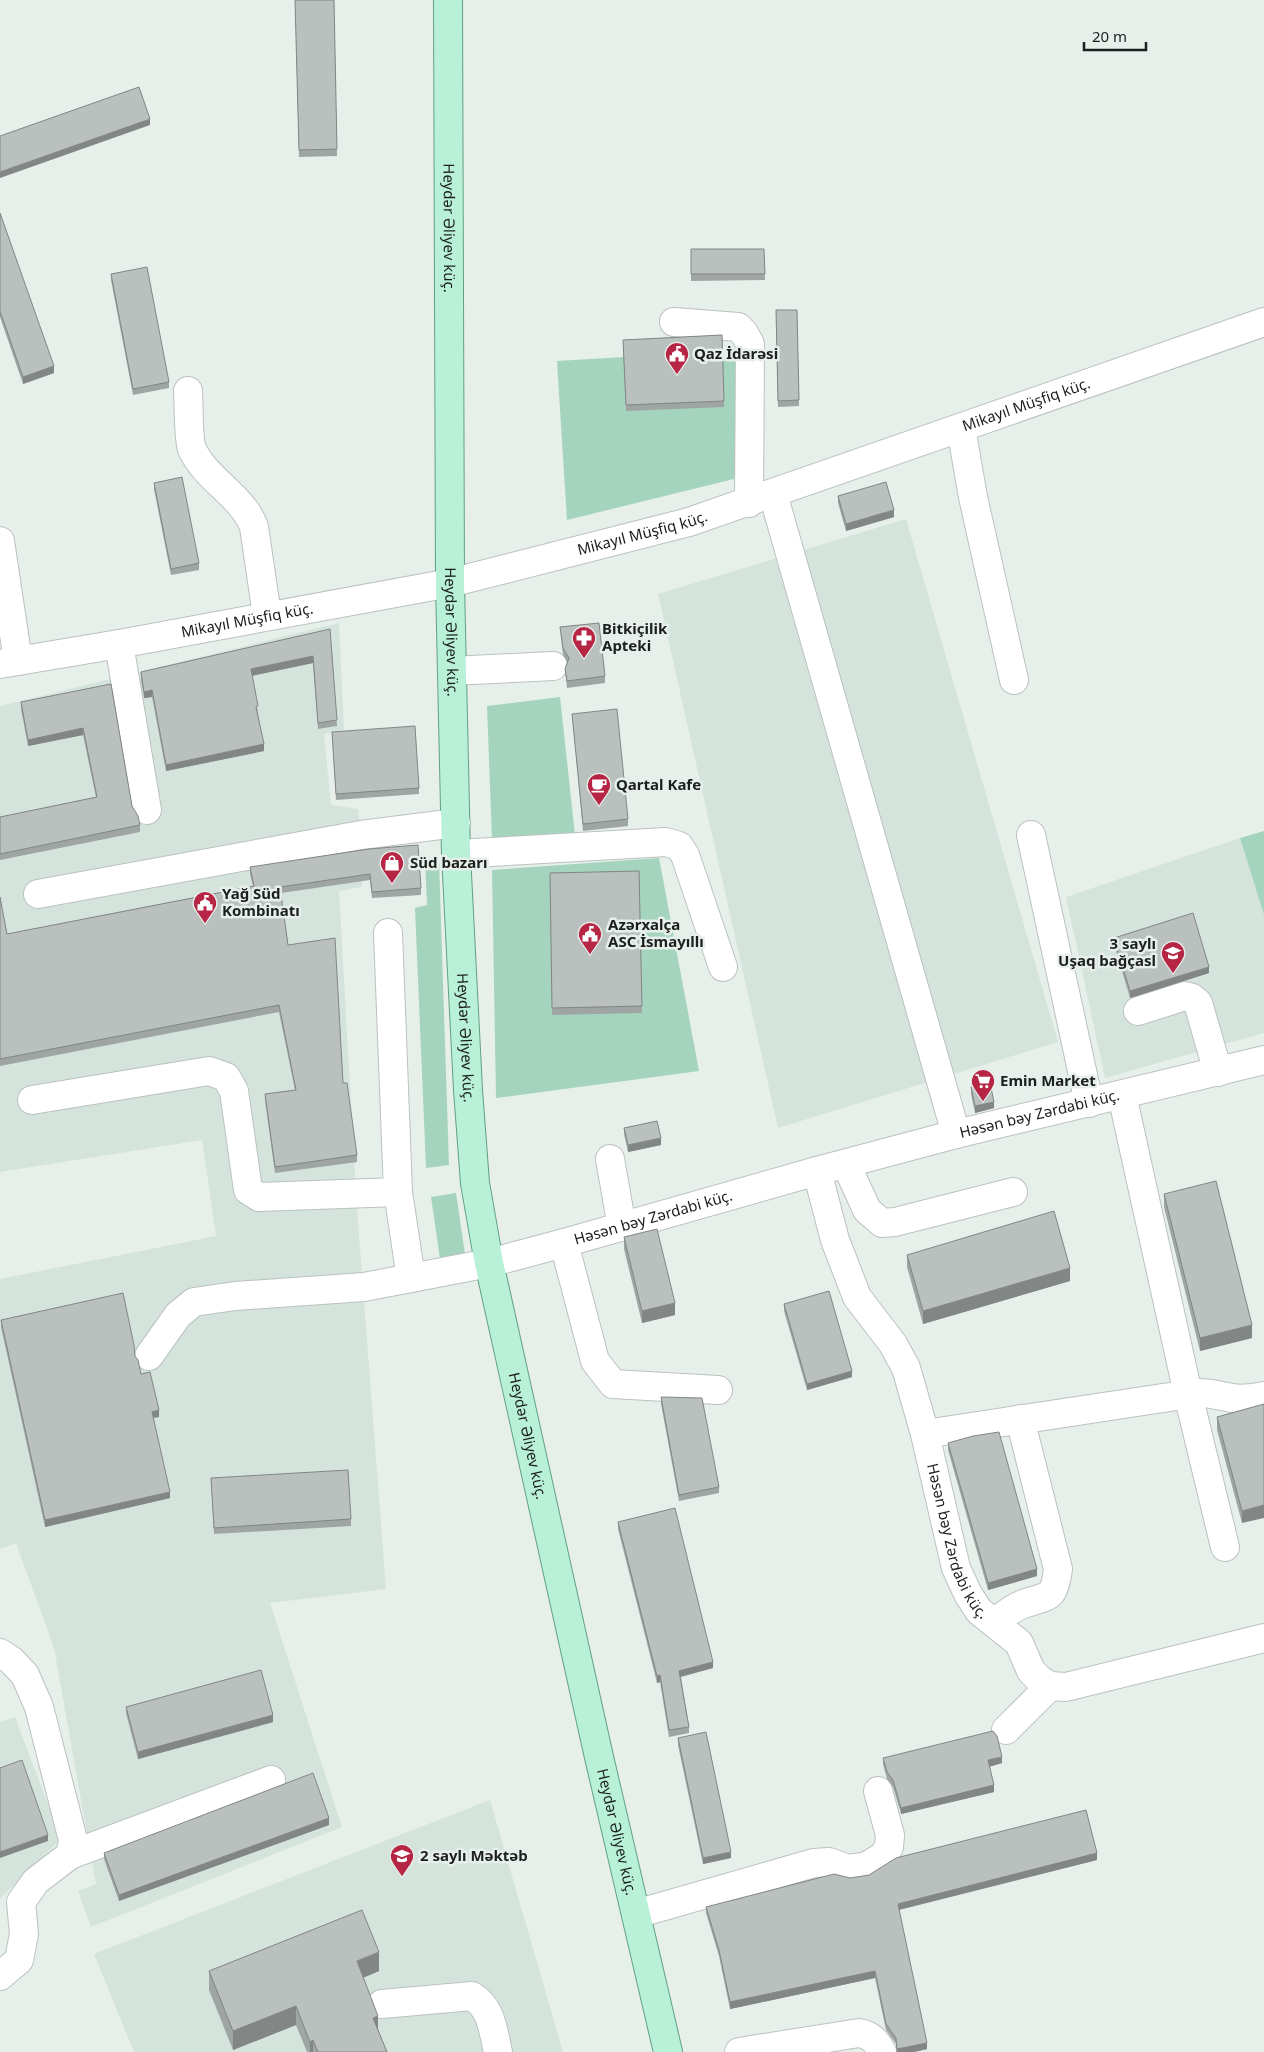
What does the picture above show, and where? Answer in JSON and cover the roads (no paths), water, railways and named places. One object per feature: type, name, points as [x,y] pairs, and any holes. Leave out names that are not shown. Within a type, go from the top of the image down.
[{"type":"main road","name":"Heydər Əliyev küç.","points":[[448,0],[450,583],[456,854],[468,1090],[475,1183],[489,1263],[668,2052]]},
{"type":"street","points":[[674,322],[738,327],[750,344],[761,498],[956,1134]]},
{"type":"street","name":"Mikayıl Müşfiq küç.","points":[[8,650],[119,644],[267,615],[450,583],[689,522],[1264,322]]},
{"type":"street","points":[[188,391],[191,448],[205,468],[250,516],[254,527],[267,615]]},
{"type":"street","points":[[961,428],[973,498],[1014,680]]},
{"type":"street","points":[[0,541],[8,650]]},
{"type":"street","points":[[119,644],[147,810]]},
{"type":"street","points":[[452,671],[553,666]]},
{"type":"street","points":[[38,894],[361,835],[456,823]]},
{"type":"street","points":[[1031,834],[1089,1103]]},
{"type":"street","points":[[456,854],[666,842],[679,846],[685,855],[723,967]]},
{"type":"street","points":[[388,933],[398,1192],[412,1278]]},
{"type":"street","points":[[1138,1011],[1185,996],[1192,998],[1198,1003],[1218,1072]]},
{"type":"street","name":"Həsən bəy Zərdabi küç.","points":[[149,1356],[178,1315],[194,1302],[235,1296],[364,1287],[489,1263],[564,1244],[817,1171],[956,1134],[1264,1060]]},
{"type":"street","points":[[32,1100],[209,1071],[226,1077],[234,1091],[248,1190],[259,1197],[398,1192]]},
{"type":"street","points":[[1122,1095],[1188,1394],[1225,1547]]},
{"type":"street","points":[[610,1159],[622,1227]]},
{"type":"street","points":[[846,1164],[867,1210],[882,1223],[895,1222],[1013,1192]]},
{"type":"street","name":"Həsən bəy Zərdabi küç.","points":[[817,1171],[835,1240],[857,1297],[893,1344],[906,1368],[925,1434],[956,1568],[979,1611],[1019,1643],[1031,1671],[1039,1680],[1050,1686]]},
{"type":"street","points":[[564,1244],[594,1361],[613,1384],[718,1390]]},
{"type":"street","points":[[925,1434],[1188,1394],[1209,1392],[1241,1398],[1264,1396]]},
{"type":"street","points":[[994,1623],[1012,1609],[1047,1598],[1056,1587],[1058,1569],[1020,1420]]},
{"type":"street","points":[[1006,1730],[1050,1686],[1066,1688],[1264,1638]]},
{"type":"street","points":[[0,1653],[12,1661],[25,1675],[39,1707],[73,1840],[70,1854]]},
{"type":"street","points":[[0,1976],[19,1960],[24,1934],[21,1902],[36,1881],[70,1854],[271,1780]]},
{"type":"street","points":[[636,1914],[814,1863],[829,1862],[848,1869],[868,1866],[883,1856],[889,1847],[890,1835],[878,1791]]},
{"type":"street","points":[[382,2004],[472,1996],[481,2002],[490,2016],[498,2052]]},
{"type":"street","points":[[739,2052],[859,2033],[868,2035],[877,2042],[882,2052]]},
{"type":"place","name":"Qaz İdarəsi","points":[[677,375]]},
{"type":"place","name":"Bitkiçilik Apteki","points":[[584,659]]},
{"type":"place","name":"Qartal Kafe","points":[[599,806]]},
{"type":"place","name":"Süd bazarı","points":[[392,884]]},
{"type":"place","name":"Yağ Süd Kombinatı","points":[[205,924]]},
{"type":"place","name":"Azərxalça ASC İsmayıllı","points":[[590,955]]},
{"type":"place","name":"3 saylı Uşaq bağçasl","points":[[1173,974]]},
{"type":"place","name":"Emin Market","points":[[983,1102]]},
{"type":"place","name":"2 saylı Məktəb","points":[[402,1877]]}]
